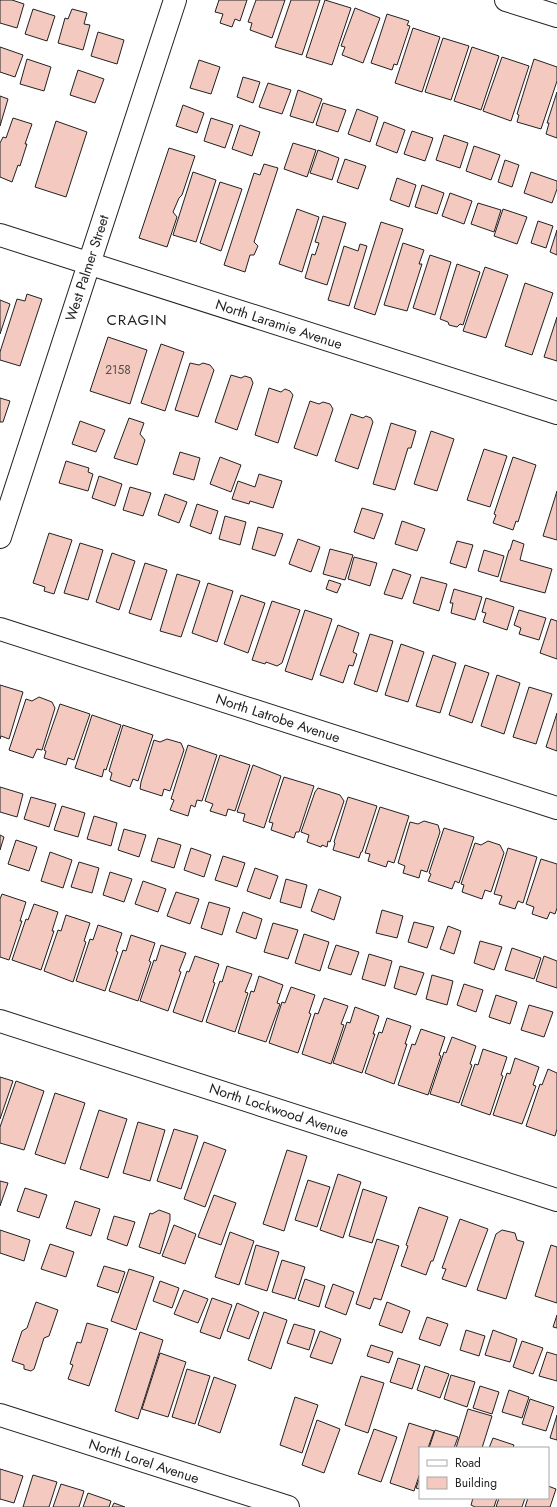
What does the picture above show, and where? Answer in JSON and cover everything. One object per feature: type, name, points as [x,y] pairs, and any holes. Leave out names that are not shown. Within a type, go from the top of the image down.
[{"type":"street","name":"West Palmer Street","points":[[0,537],[175,0]]},
{"type":"street","points":[[506,0],[557,16]]},
{"type":"street","name":"North Laramie Avenue","points":[[0,235],[557,413]]},
{"type":"street","name":"North Latrobe Avenue","points":[[0,629],[557,808]]},
{"type":"street","name":"North Lockwood Avenue","points":[[0,1021],[556,1197]]},
{"type":"street","name":"North Lorel Avenue","points":[[0,1415],[288,1507]]},
{"type":"building","points":[[0,0],[12,0],[24,4],[17,28],[0,23]]},
{"type":"building","points":[[219,0],[247,0],[240,21],[235,19],[232,27],[220,23],[223,14],[215,12]]},
{"type":"building","points":[[256,0],[285,0],[272,38],[250,30],[252,23],[248,22]]},
{"type":"building","points":[[291,0],[320,0],[302,55],[275,47]]},
{"type":"building","points":[[325,0],[351,8],[332,65],[306,57]]},
{"type":"building","points":[[355,8],[380,18],[363,63],[342,55],[345,47],[341,46]]},
{"type":"building","points":[[33,9],[55,16],[47,41],[25,34]]},
{"type":"building","points":[[72,9],[87,13],[84,24],[90,25],[83,50],[58,43],[65,18],[68,19]]},
{"type":"building","points":[[387,14],[409,21],[407,25],[410,26],[397,65],[394,64],[392,70],[371,63]]},
{"type":"building","points":[[413,28],[440,37],[422,92],[395,83]]},
{"type":"building","points":[[98,32],[124,40],[117,64],[91,56]]},
{"type":"building","points":[[443,38],[469,46],[451,100],[425,92]]},
{"type":"building","points":[[0,47],[23,55],[15,77],[0,72]]},
{"type":"building","points":[[472,47],[499,56],[481,110],[454,101]]},
{"type":"building","points":[[502,57],[529,66],[511,121],[483,111]]},
{"type":"building","points":[[27,59],[51,67],[44,91],[20,84]]},
{"type":"building","points":[[534,59],[557,67],[557,81],[541,129],[517,122],[519,115],[517,114]]},
{"type":"building","points":[[199,60],[220,67],[211,94],[190,88]]},
{"type":"building","points":[[78,70],[104,79],[95,103],[70,95]]},
{"type":"building","points":[[243,77],[260,82],[253,103],[237,97]]},
{"type":"building","points":[[268,83],[291,90],[282,114],[259,107]]},
{"type":"building","points":[[298,90],[322,99],[313,123],[290,116]]},
{"type":"building","points":[[557,92],[557,138],[546,134],[549,123],[547,123]]},
{"type":"building","points":[[0,96],[8,99],[0,126]]},
{"type":"building","points":[[323,103],[346,110],[338,132],[316,125]]},
{"type":"building","points":[[183,105],[204,113],[197,133],[176,126]]},
{"type":"building","points":[[357,109],[378,117],[370,142],[348,134]]},
{"type":"building","points":[[13,118],[32,124],[25,144],[27,144],[20,166],[18,165],[12,182],[0,177],[0,143],[3,137],[6,138]]},
{"type":"building","points":[[211,118],[233,125],[225,148],[204,141]]},
{"type":"building","points":[[56,121],[87,132],[66,197],[35,187]]},
{"type":"building","points":[[384,122],[405,130],[397,153],[376,145]]},
{"type":"building","points":[[240,125],[260,132],[252,156],[232,149]]},
{"type":"building","points":[[412,131],[433,138],[425,161],[404,154]]},
{"type":"building","points":[[444,135],[468,143],[460,168],[436,160]]},
{"type":"building","points":[[293,143],[316,150],[307,177],[284,169]]},
{"type":"building","points":[[474,146],[500,155],[491,180],[466,171]]},
{"type":"building","points":[[169,148],[195,156],[182,195],[179,198],[173,212],[177,217],[167,247],[139,238]]},
{"type":"building","points":[[318,150],[339,158],[332,180],[310,173]]},
{"type":"building","points":[[345,159],[366,166],[358,189],[337,182]]},
{"type":"building","points":[[505,160],[519,165],[512,187],[498,182]]},
{"type":"building","points":[[264,164],[278,168],[254,242],[258,246],[254,255],[250,255],[245,272],[224,265],[254,173],[260,175]]},
{"type":"building","points":[[193,172],[216,180],[196,242],[173,235]]},
{"type":"building","points":[[531,172],[557,181],[557,189],[552,203],[524,193]]},
{"type":"building","points":[[397,178],[416,185],[409,207],[390,200]]},
{"type":"building","points":[[220,182],[242,189],[221,251],[200,243]]},
{"type":"building","points":[[422,185],[444,193],[437,214],[415,207]]},
{"type":"building","points":[[450,193],[472,201],[464,224],[442,216]]},
{"type":"building","points":[[478,203],[501,210],[494,232],[471,224]]},
{"type":"building","points":[[297,209],[319,217],[302,272],[279,264]]},
{"type":"building","points":[[503,209],[527,217],[517,244],[494,236]]},
{"type":"building","points":[[323,216],[346,223],[327,285],[305,278],[312,254],[315,255],[319,243],[315,242]]},
{"type":"building","points":[[538,221],[553,226],[546,248],[531,243]]},
{"type":"building","points":[[381,222],[403,229],[375,315],[354,308]]},
{"type":"building","points":[[557,230],[557,255],[550,252]]},
{"type":"building","points":[[403,243],[424,250],[419,264],[422,264],[407,311],[384,305]]},
{"type":"building","points":[[360,244],[367,246],[349,306],[328,300],[344,246],[358,251]]},
{"type":"building","points":[[430,255],[451,262],[435,315],[413,308]]},
{"type":"building","points":[[457,264],[480,272],[463,325],[460,324],[457,327],[449,325],[448,322],[440,319]]},
{"type":"building","points":[[485,267],[508,275],[486,338],[463,331]]},
{"type":"building","points":[[525,283],[553,293],[532,355],[505,346]]},
{"type":"building","points":[[27,294],[42,299],[20,366],[0,360],[0,352],[17,299],[25,301]]},
{"type":"building","points":[[0,300],[10,304],[0,334]]},
{"type":"building","points":[[557,317],[557,361],[544,357]]},
{"type":"building","points":[[108,337],[147,350],[130,404],[90,391]]},
{"type":"building","points":[[161,344],[184,352],[165,411],[141,403]]},
{"type":"building","points":[[190,363],[199,365],[203,363],[210,365],[214,370],[198,417],[175,410]]},
{"type":"building","points":[[231,375],[241,378],[245,376],[251,378],[253,383],[237,430],[215,422]]},
{"type":"building","points":[[269,388],[281,392],[285,389],[290,391],[293,395],[278,443],[255,435]]},
{"type":"building","points":[[0,398],[10,401],[3,422],[0,422]]},
{"type":"building","points":[[310,401],[319,404],[323,402],[330,404],[333,409],[317,456],[294,448]]},
{"type":"building","points":[[351,414],[363,418],[366,416],[371,418],[373,422],[358,469],[335,461]]},
{"type":"building","points":[[129,418],[144,423],[140,434],[145,440],[137,465],[114,458]]},
{"type":"building","points":[[80,421],[105,430],[96,452],[72,444]]},
{"type":"building","points":[[391,423],[416,431],[411,448],[408,448],[395,490],[373,484]]},
{"type":"building","points":[[431,431],[454,439],[437,491],[414,484]]},
{"type":"building","points":[[484,449],[507,456],[490,507],[467,500]]},
{"type":"building","points":[[180,452],[200,458],[194,480],[173,474]]},
{"type":"building","points":[[220,457],[241,465],[231,492],[210,484]]},
{"type":"building","points":[[513,457],[536,465],[518,522],[516,521],[513,530],[493,523],[496,515],[494,514]]},
{"type":"building","points":[[66,461],[89,468],[88,472],[93,474],[88,491],[59,483]]},
{"type":"building","points":[[259,474],[282,481],[273,508],[250,501],[249,504],[232,499],[238,481],[255,487]]},
{"type":"building","points":[[99,476],[122,484],[115,506],[92,498]]},
{"type":"building","points":[[130,487],[151,493],[143,516],[123,510]]},
{"type":"building","points":[[557,491],[557,540],[543,536]]},
{"type":"building","points":[[165,494],[187,502],[179,523],[158,515]]},
{"type":"building","points":[[197,504],[218,511],[211,534],[190,526]]},
{"type":"building","points":[[362,508],[383,514],[374,539],[354,532]]},
{"type":"building","points":[[225,516],[246,522],[240,545],[219,539]]},
{"type":"building","points":[[402,521],[425,529],[417,551],[395,544]]},
{"type":"building","points":[[258,527],[283,534],[275,556],[252,549]]},
{"type":"building","points":[[49,533],[72,540],[54,594],[44,591],[45,587],[33,583]]},
{"type":"building","points":[[298,539],[320,547],[311,572],[289,564]]},
{"type":"building","points":[[513,540],[524,544],[520,560],[552,569],[545,593],[500,581]]},
{"type":"building","points":[[457,541],[473,545],[466,568],[450,563]]},
{"type":"building","points":[[80,543],[103,550],[88,600],[64,593]]},
{"type":"building","points":[[330,549],[353,555],[345,580],[323,574]]},
{"type":"building","points":[[484,550],[504,556],[498,577],[478,571]]},
{"type":"building","points":[[112,553],[135,561],[119,610],[96,602]]},
{"type":"building","points":[[354,557],[377,563],[370,586],[348,579]]},
{"type":"building","points":[[145,563],[167,570],[151,620],[129,613]]},
{"type":"building","points":[[393,569],[411,575],[402,599],[384,594]]},
{"type":"building","points":[[177,574],[200,581],[181,637],[160,631]]},
{"type":"building","points":[[421,577],[447,584],[439,611],[413,603]]},
{"type":"building","points":[[329,580],[341,584],[337,593],[326,589]]},
{"type":"building","points":[[208,583],[233,591],[217,642],[192,633]]},
{"type":"building","points":[[454,589],[482,597],[475,620],[451,613],[453,603],[450,603]]},
{"type":"building","points":[[241,595],[265,603],[248,653],[224,644]]},
{"type":"building","points":[[486,598],[514,607],[507,630],[483,622],[486,613],[482,612]]},
{"type":"building","points":[[272,601],[300,610],[282,663],[277,666],[266,662],[265,664],[252,660]]},
{"type":"building","points":[[305,610],[332,619],[312,680],[285,671]]},
{"type":"building","points":[[519,610],[546,618],[539,640],[519,634],[521,628],[514,625]]},
{"type":"building","points":[[551,619],[557,621],[557,659],[540,653]]},
{"type":"building","points":[[338,625],[359,633],[353,652],[357,654],[353,666],[349,665],[343,683],[320,675]]},
{"type":"building","points":[[370,634],[393,641],[377,692],[354,684]]},
{"type":"building","points":[[401,644],[424,652],[408,702],[385,695]]},
{"type":"building","points":[[433,655],[456,663],[440,713],[416,706]]},
{"type":"building","points":[[465,665],[489,673],[472,723],[449,715]]},
{"type":"building","points":[[497,675],[520,683],[504,734],[481,726]]},
{"type":"building","points":[[0,685],[23,692],[9,739],[1,736],[0,739]]},
{"type":"building","points":[[529,687],[552,694],[536,744],[513,737]]},
{"type":"building","points":[[39,697],[52,702],[55,708],[42,750],[37,749],[33,758],[9,750],[26,699],[32,701]]},
{"type":"building","points":[[60,704],[90,714],[74,760],[68,758],[66,765],[44,758],[46,751],[44,750]]},
{"type":"building","points":[[557,713],[557,751],[546,747]]},
{"type":"building","points":[[92,715],[121,725],[106,770],[104,769],[102,777],[75,768]]},
{"type":"building","points":[[123,725],[153,735],[138,781],[133,779],[130,787],[110,780],[112,773],[109,771]]},
{"type":"building","points":[[167,739],[181,743],[184,750],[170,791],[164,789],[162,796],[140,789],[154,740],[160,742]]},
{"type":"building","points":[[188,745],[217,755],[202,801],[197,800],[195,807],[191,805],[188,816],[170,810],[174,800],[171,799]]},
{"type":"building","points":[[220,755],[250,765],[235,811],[228,809],[226,816],[210,811],[213,804],[205,801]]},
{"type":"building","points":[[253,765],[281,776],[264,828],[243,821],[245,814],[237,812]]},
{"type":"building","points":[[284,777],[314,786],[299,832],[296,832],[294,838],[271,830],[273,823],[269,822]]},
{"type":"building","points":[[0,787],[23,794],[17,817],[0,812]]},
{"type":"building","points":[[318,788],[340,795],[344,801],[327,847],[322,845],[321,847],[307,842],[309,835],[301,832],[315,792]]},
{"type":"building","points":[[31,797],[56,804],[49,827],[24,819]]},
{"type":"building","points":[[348,797],[377,806],[359,858],[333,850],[334,842]]},
{"type":"building","points":[[62,806],[85,813],[78,837],[54,830]]},
{"type":"building","points":[[380,807],[409,816],[394,863],[388,861],[386,867],[368,861],[370,854],[365,853]]},
{"type":"building","points":[[94,816],[117,823],[111,846],[87,839]]},
{"type":"building","points":[[424,821],[438,825],[440,832],[427,872],[421,870],[419,878],[403,873],[405,866],[398,863],[410,822],[418,824]]},
{"type":"building","points":[[444,828],[474,837],[459,883],[455,881],[452,889],[428,881],[431,874],[429,873]]},
{"type":"building","points":[[124,829],[146,835],[139,857],[118,850]]},
{"type":"building","points":[[0,835],[4,837],[0,850]]},
{"type":"building","points":[[158,838],[181,845],[174,868],[151,861]]},
{"type":"building","points":[[16,840],[37,847],[29,871],[8,864]]},
{"type":"building","points":[[488,841],[500,845],[504,853],[491,892],[485,890],[482,899],[462,892],[464,885],[461,884],[475,843],[481,845]]},
{"type":"building","points":[[191,848],[211,855],[204,877],[184,870]]},
{"type":"building","points":[[508,848],[537,857],[523,903],[518,901],[515,909],[499,904],[502,896],[494,894]]},
{"type":"building","points":[[50,852],[72,860],[63,888],[41,881]]},
{"type":"building","points":[[223,856],[245,863],[237,887],[215,880]]},
{"type":"building","points":[[541,859],[557,864],[557,908],[555,914],[550,912],[547,919],[532,914],[534,907],[526,904]]},
{"type":"building","points":[[79,862],[99,868],[92,893],[71,887]]},
{"type":"building","points":[[255,868],[278,876],[270,899],[247,891]]},
{"type":"building","points":[[110,872],[132,879],[124,902],[103,895]]},
{"type":"building","points":[[286,879],[307,885],[301,908],[280,902]]},
{"type":"building","points":[[143,881],[166,889],[158,912],[135,904]]},
{"type":"building","points":[[319,889],[341,897],[334,920],[311,911]]},
{"type":"building","points":[[176,892],[199,899],[190,924],[167,916]]},
{"type":"building","points":[[2,894],[26,902],[20,921],[22,921],[9,960],[0,957],[0,899]]},
{"type":"building","points":[[209,902],[230,908],[222,935],[201,928]]},
{"type":"building","points":[[34,904],[58,912],[52,931],[54,931],[41,970],[12,960],[26,919],[28,920]]},
{"type":"building","points":[[382,910],[403,916],[397,938],[376,933]]},
{"type":"building","points":[[243,912],[262,919],[256,939],[236,932]]},
{"type":"building","points":[[66,915],[90,923],[84,941],[86,942],[73,982],[44,971],[58,930],[61,931]]},
{"type":"building","points":[[414,922],[434,927],[427,948],[408,942]]},
{"type":"building","points":[[273,923],[298,930],[288,959],[264,952]]},
{"type":"building","points":[[98,925],[122,933],[116,951],[118,952],[105,991],[76,981],[90,939],[93,940]]},
{"type":"building","points":[[448,926],[461,931],[454,954],[440,949]]},
{"type":"building","points":[[304,934],[329,942],[320,971],[295,963]]},
{"type":"building","points":[[131,935],[155,943],[149,961],[151,962],[138,1001],[109,991],[123,950],[126,951]]},
{"type":"building","points":[[480,941],[502,947],[494,970],[474,963]]},
{"type":"building","points":[[161,945],[186,953],[179,971],[181,972],[168,1011],[140,1001],[154,960],[156,961]]},
{"type":"building","points":[[336,945],[359,952],[351,975],[328,968]]},
{"type":"building","points":[[512,948],[541,958],[534,979],[505,970]]},
{"type":"building","points":[[369,954],[392,961],[385,986],[362,979]]},
{"type":"building","points":[[195,956],[219,964],[213,982],[215,983],[202,1022],[173,1012],[187,971],[189,972]]},
{"type":"building","points":[[544,956],[557,961],[557,988],[536,981]]},
{"type":"building","points":[[227,966],[252,974],[245,992],[248,993],[235,1032],[206,1022],[220,981],[222,982]]},
{"type":"building","points":[[400,966],[424,973],[416,995],[394,988]]},
{"type":"building","points":[[432,975],[453,981],[447,1005],[426,999]]},
{"type":"building","points":[[259,976],[283,985],[277,1003],[280,1004],[266,1042],[238,1033],[251,991],[254,992]]},
{"type":"building","points":[[464,984],[483,990],[476,1012],[457,1005]]},
{"type":"building","points":[[291,987],[315,995],[309,1013],[311,1014],[298,1053],[269,1043],[282,1002],[285,1003]]},
{"type":"building","points":[[496,995],[517,1002],[510,1024],[489,1017]]},
{"type":"building","points":[[324,998],[348,1006],[341,1024],[344,1025],[331,1064],[302,1054],[315,1013],[318,1014]]},
{"type":"building","points":[[529,1005],[553,1012],[544,1037],[521,1030]]},
{"type":"building","points":[[355,1007],[379,1016],[373,1034],[375,1034],[362,1073],[333,1063],[347,1022],[350,1023]]},
{"type":"building","points":[[387,1018],[411,1026],[405,1044],[407,1044],[394,1084],[365,1073],[379,1032],[382,1033]]},
{"type":"building","points":[[421,1029],[445,1037],[439,1055],[441,1056],[428,1095],[398,1085],[412,1044],[415,1045]]},
{"type":"building","points":[[452,1037],[476,1046],[470,1064],[472,1065],[459,1103],[430,1094],[444,1052],[446,1053]]},
{"type":"building","points":[[483,1049],[507,1057],[501,1075],[503,1076],[490,1115],[461,1105],[475,1064],[478,1065]]},
{"type":"building","points":[[515,1058],[539,1067],[533,1085],[536,1086],[522,1124],[493,1115],[507,1073],[510,1074]]},
{"type":"building","points":[[548,1069],[557,1073],[557,1129],[555,1136],[526,1126],[540,1084],[542,1085]]},
{"type":"building","points":[[0,1077],[13,1081],[0,1119]]},
{"type":"building","points":[[16,1081],[44,1091],[24,1150],[0,1143],[0,1127]]},
{"type":"building","points":[[55,1093],[85,1103],[65,1164],[35,1154]]},
{"type":"building","points":[[99,1110],[127,1119],[108,1178],[80,1169]]},
{"type":"building","points":[[138,1122],[165,1130],[150,1181],[123,1173]]},
{"type":"building","points":[[174,1129],[198,1136],[181,1189],[157,1181]]},
{"type":"building","points":[[204,1142],[226,1150],[205,1207],[184,1199]]},
{"type":"building","points":[[287,1150],[307,1156],[284,1231],[263,1224]]},
{"type":"building","points":[[338,1174],[361,1182],[343,1238],[320,1230]]},
{"type":"building","points":[[308,1180],[330,1187],[317,1227],[295,1220]]},
{"type":"building","points":[[0,1181],[8,1183],[0,1206]]},
{"type":"building","points":[[25,1188],[47,1195],[39,1218],[17,1211]]},
{"type":"building","points":[[363,1189],[387,1197],[372,1243],[349,1236]]},
{"type":"building","points":[[214,1195],[236,1203],[221,1245],[198,1237]]},
{"type":"building","points":[[75,1201],[100,1209],[91,1236],[66,1228]]},
{"type":"building","points":[[419,1207],[448,1217],[433,1261],[431,1261],[426,1275],[401,1266],[408,1246],[406,1245]]},
{"type":"building","points":[[159,1210],[170,1214],[170,1220],[160,1254],[139,1247],[150,1213],[152,1214]]},
{"type":"building","points":[[114,1216],[135,1222],[127,1246],[107,1239]]},
{"type":"building","points":[[460,1219],[488,1229],[466,1287],[442,1279],[446,1269],[442,1268]]},
{"type":"building","points":[[174,1225],[196,1234],[185,1264],[162,1256]]},
{"type":"building","points":[[0,1230],[30,1240],[24,1261],[0,1253]]},
{"type":"building","points":[[502,1230],[515,1233],[517,1240],[524,1242],[506,1299],[477,1290],[496,1234]]},
{"type":"building","points":[[230,1232],[254,1241],[239,1285],[215,1277]]},
{"type":"building","points":[[377,1239],[399,1246],[381,1300],[374,1298],[370,1309],[356,1304]]},
{"type":"building","points":[[50,1244],[74,1252],[66,1277],[41,1269]]},
{"type":"building","points":[[256,1245],[279,1252],[267,1291],[245,1284]]},
{"type":"building","points":[[551,1245],[557,1247],[557,1303],[535,1296]]},
{"type":"building","points":[[282,1260],[305,1267],[295,1299],[272,1292]]},
{"type":"building","points":[[104,1266],[125,1272],[118,1293],[97,1286]]},
{"type":"building","points":[[129,1269],[154,1277],[136,1330],[111,1321]]},
{"type":"building","points":[[305,1279],[325,1286],[319,1307],[298,1300]]},
{"type":"building","points":[[160,1281],[179,1288],[172,1308],[153,1301]]},
{"type":"building","points":[[333,1284],[354,1292],[346,1315],[325,1307]]},
{"type":"building","points":[[184,1290],[208,1299],[198,1323],[174,1314]]},
{"type":"building","points":[[212,1298],[232,1305],[220,1339],[200,1332]]},
{"type":"building","points":[[36,1302],[58,1310],[49,1336],[44,1338],[34,1369],[31,1371],[24,1369],[24,1365],[12,1361],[22,1331],[27,1328]]},
{"type":"building","points":[[387,1302],[410,1311],[402,1333],[379,1325]]},
{"type":"building","points":[[237,1303],[259,1312],[249,1339],[227,1331]]},
{"type":"building","points":[[264,1312],[287,1320],[271,1369],[248,1360]]},
{"type":"building","points":[[557,1315],[557,1328],[553,1327]]},
{"type":"building","points":[[427,1317],[448,1324],[440,1346],[419,1339]]},
{"type":"building","points":[[87,1323],[108,1329],[89,1386],[68,1379],[73,1365],[70,1364],[77,1342],[81,1343]]},
{"type":"building","points":[[294,1324],[315,1330],[309,1350],[287,1343]]},
{"type":"building","points":[[466,1330],[485,1336],[479,1356],[460,1350]]},
{"type":"building","points":[[493,1330],[517,1339],[510,1362],[485,1355]]},
{"type":"building","points":[[320,1331],[341,1339],[332,1364],[310,1357]]},
{"type":"building","points":[[140,1332],[163,1340],[138,1419],[115,1411]]},
{"type":"building","points":[[522,1341],[543,1348],[533,1374],[513,1367]]},
{"type":"building","points":[[371,1345],[393,1352],[389,1363],[367,1356]]},
{"type":"building","points":[[547,1352],[557,1355],[557,1381],[539,1376]]},
{"type":"building","points":[[160,1353],[186,1362],[168,1417],[142,1409]]},
{"type":"building","points":[[398,1358],[420,1365],[412,1389],[390,1382]]},
{"type":"building","points":[[425,1366],[449,1374],[440,1398],[417,1390]]},
{"type":"building","points":[[187,1369],[210,1376],[195,1424],[172,1417]]},
{"type":"building","points":[[451,1375],[475,1382],[467,1407],[444,1399]]},
{"type":"building","points":[[361,1376],[384,1383],[368,1433],[345,1425]]},
{"type":"building","points":[[214,1377],[236,1385],[220,1433],[198,1425]]},
{"type":"building","points":[[480,1386],[499,1392],[492,1414],[473,1408]]},
{"type":"building","points":[[509,1390],[529,1397],[522,1418],[502,1412]]},
{"type":"building","points":[[295,1397],[318,1405],[302,1453],[280,1445]]},
{"type":"building","points":[[530,1399],[554,1407],[546,1431],[522,1424]]},
{"type":"building","points":[[468,1409],[492,1416],[482,1447],[456,1447]]},
{"type":"building","points":[[557,1415],[557,1440],[550,1438]]},
{"type":"building","points":[[317,1420],[340,1429],[324,1473],[302,1465]]},
{"type":"building","points":[[409,1423],[434,1431],[428,1447],[419,1447],[419,1476],[414,1491],[390,1483]]},
{"type":"building","points":[[374,1429],[397,1437],[381,1482],[358,1474]]},
{"type":"building","points":[[435,1430],[458,1437],[454,1447],[429,1447]]},
{"type":"building","points":[[493,1438],[514,1445],[513,1447],[489,1447]]},
{"type":"building","points":[[0,1469],[23,1476],[14,1503],[0,1499]]},
{"type":"building","points":[[33,1475],[57,1482],[49,1507],[23,1507]]},
{"type":"building","points":[[419,1480],[419,1489],[416,1488]]},
{"type":"building","points":[[61,1484],[84,1491],[79,1507],[53,1507]]},
{"type":"building","points":[[549,1486],[556,1489],[550,1507],[525,1507],[528,1499],[549,1499]]},
{"type":"building","points":[[88,1493],[111,1501],[109,1507],[83,1507]]},
{"type":"building","points":[[473,1499],[497,1499],[494,1507],[475,1507],[471,1505]]},
{"type":"building","points":[[499,1499],[525,1499],[522,1507],[496,1507]]},
{"type":"building","points":[[114,1503],[125,1507],[112,1507]]},
{"type":"district","name":"CRAGIN","points":[[137,320]]}]
